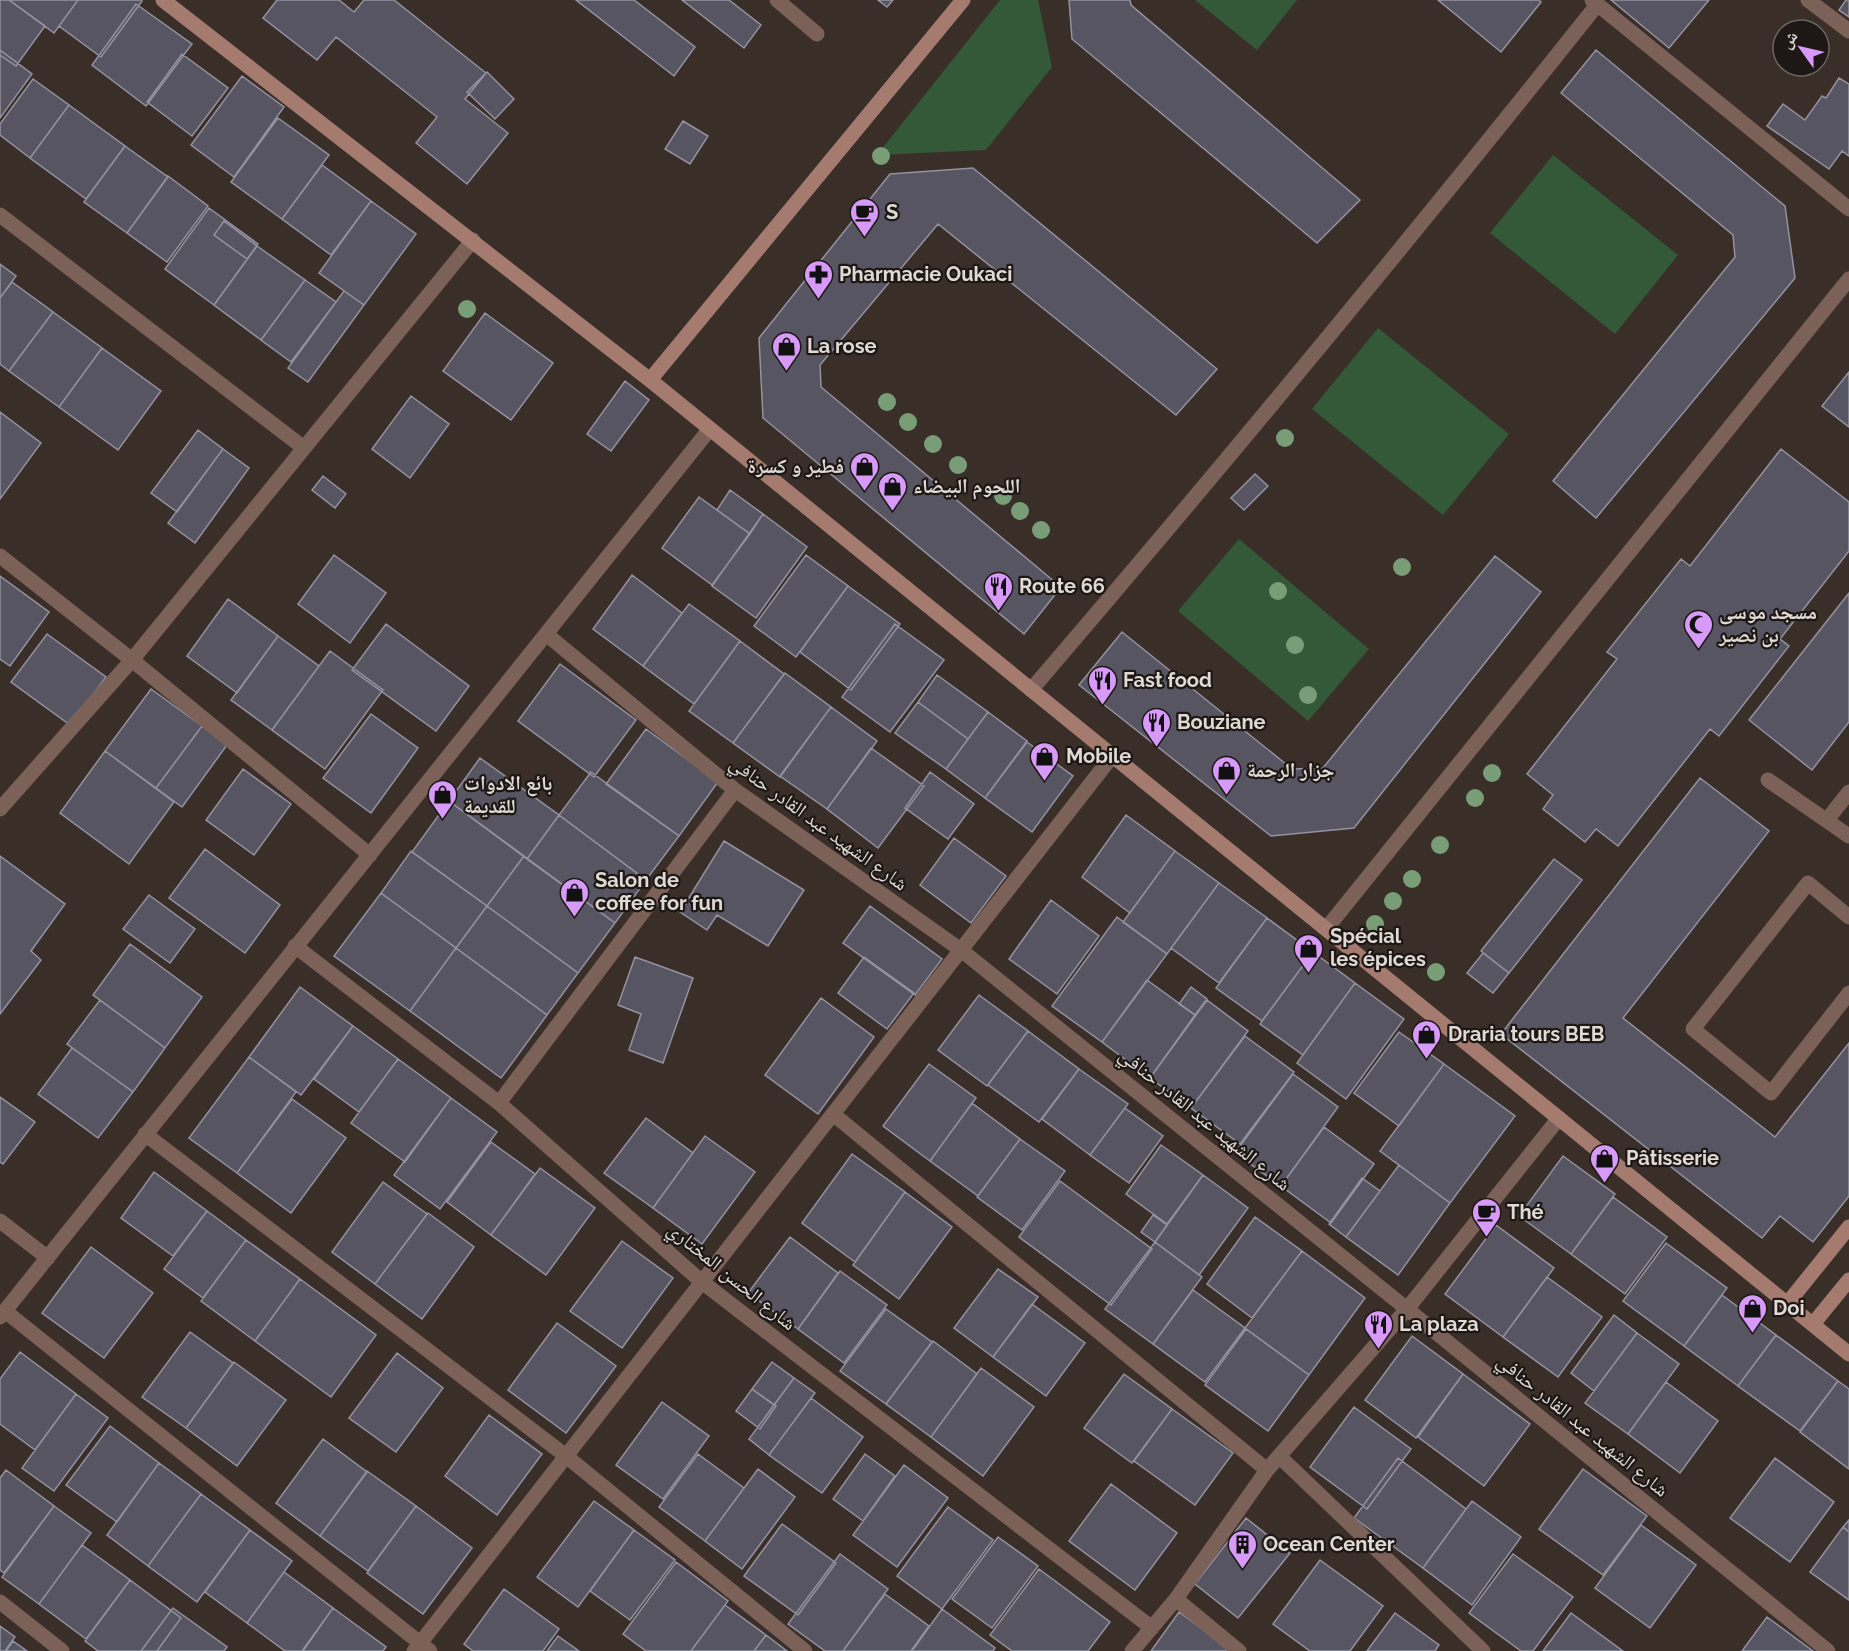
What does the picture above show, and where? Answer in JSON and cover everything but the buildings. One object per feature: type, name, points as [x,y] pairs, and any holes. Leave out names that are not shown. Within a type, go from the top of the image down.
[{"type":"main road","points":[[163,0],[182,6],[650,380],[1849,1353]]},
{"type":"main road","points":[[650,380],[963,0]]},
{"type":"main road","points":[[1787,1304],[1849,1227]]},
{"type":"main road","points":[[1813,1324],[1849,1280]]},
{"type":"street","points":[[777,0],[816,34]]},
{"type":"street","points":[[1808,0],[1849,31]]},
{"type":"street","points":[[1031,690],[1149,552],[1475,158],[1595,2],[1849,209]]},
{"type":"street","points":[[0,215],[304,448]]},
{"type":"street","points":[[0,809],[132,660],[472,240]]},
{"type":"street","points":[[1326,929],[1849,279]]},
{"type":"street","points":[[710,429],[3,1314],[422,1648],[566,1456],[1113,755]]},
{"type":"street","points":[[0,556],[132,660],[370,855]]},
{"type":"street","name":"شارع الشهيد عبد القادر حنافي","points":[[546,634],[735,790],[961,950],[1828,1651]]},
{"type":"street","points":[[1768,780],[1849,836]]},
{"type":"street","points":[[499,1103],[735,790]]},
{"type":"street","points":[[1827,820],[1849,792]]},
{"type":"street","points":[[1849,917],[1808,883],[1694,1029],[1771,1093],[1849,993]]},
{"type":"street","name":"شارع الحسن المختاري","points":[[295,946],[499,1103],[702,1282],[1152,1628]]},
{"type":"street","points":[[833,1114],[1267,1470]]},
{"type":"street","points":[[1132,1651],[1176,1599],[1267,1470],[1407,1309],[1559,1118]]},
{"type":"street","points":[[145,1134],[566,1456],[806,1651]]},
{"type":"street","points":[[0,1221],[48,1258]]},
{"type":"street","points":[[1280,1457],[1483,1651]]},
{"type":"street","points":[[1176,1599],[1239,1651]]},
{"type":"street","points":[[0,1602],[62,1651]]},
{"type":"green space","points":[[1000,0],[1038,0],[1052,67],[986,150],[877,155]]},
{"type":"green space","points":[[1195,0],[1297,0],[1257,50]]},
{"type":"green space","points":[[1553,155],[1678,255],[1615,334],[1490,233]]},
{"type":"green space","points":[[1378,328],[1509,434],[1443,515],[1312,409]]},
{"type":"green space","points":[[1239,539],[1369,649],[1308,721],[1178,611]]},
{"type":"place","name":"S","points":[[865,238]]},
{"type":"place","name":"Pharmacie Oukaci","points":[[818,300]]},
{"type":"place","name":"La rose","points":[[786,372]]},
{"type":"place","name":"فطير و كسرة","points":[[865,492]]},
{"type":"place","name":"اللحوم البيضاء","points":[[892,512]]},
{"type":"place","name":"Route 66","points":[[998,612]]},
{"type":"place","name":"مسجد موسى بن نصير","points":[[1698,650]]},
{"type":"place","name":"Fast food","points":[[1102,706]]},
{"type":"place","name":"Bouziane","points":[[1156,748]]},
{"type":"place","name":"Mobile","points":[[1045,782]]},
{"type":"place","name":"جزار الرحمة","points":[[1226,796]]},
{"type":"place","name":"بائع الادوات للقديمة","points":[[443,820]]},
{"type":"place","name":"Salon de coffee for fun","points":[[574,918]]},
{"type":"place","name":"Spécial les épices","points":[[1309,974]]},
{"type":"place","name":"Draria tours BEB","points":[[1427,1060]]},
{"type":"place","name":"Pâtisserie","points":[[1605,1184]]},
{"type":"place","name":"Thé","points":[[1486,1238]]},
{"type":"place","name":"Doi","points":[[1752,1334]]},
{"type":"place","name":"La plaza","points":[[1378,1350]]},
{"type":"place","name":"Ocean Center","points":[[1242,1570]]}]
